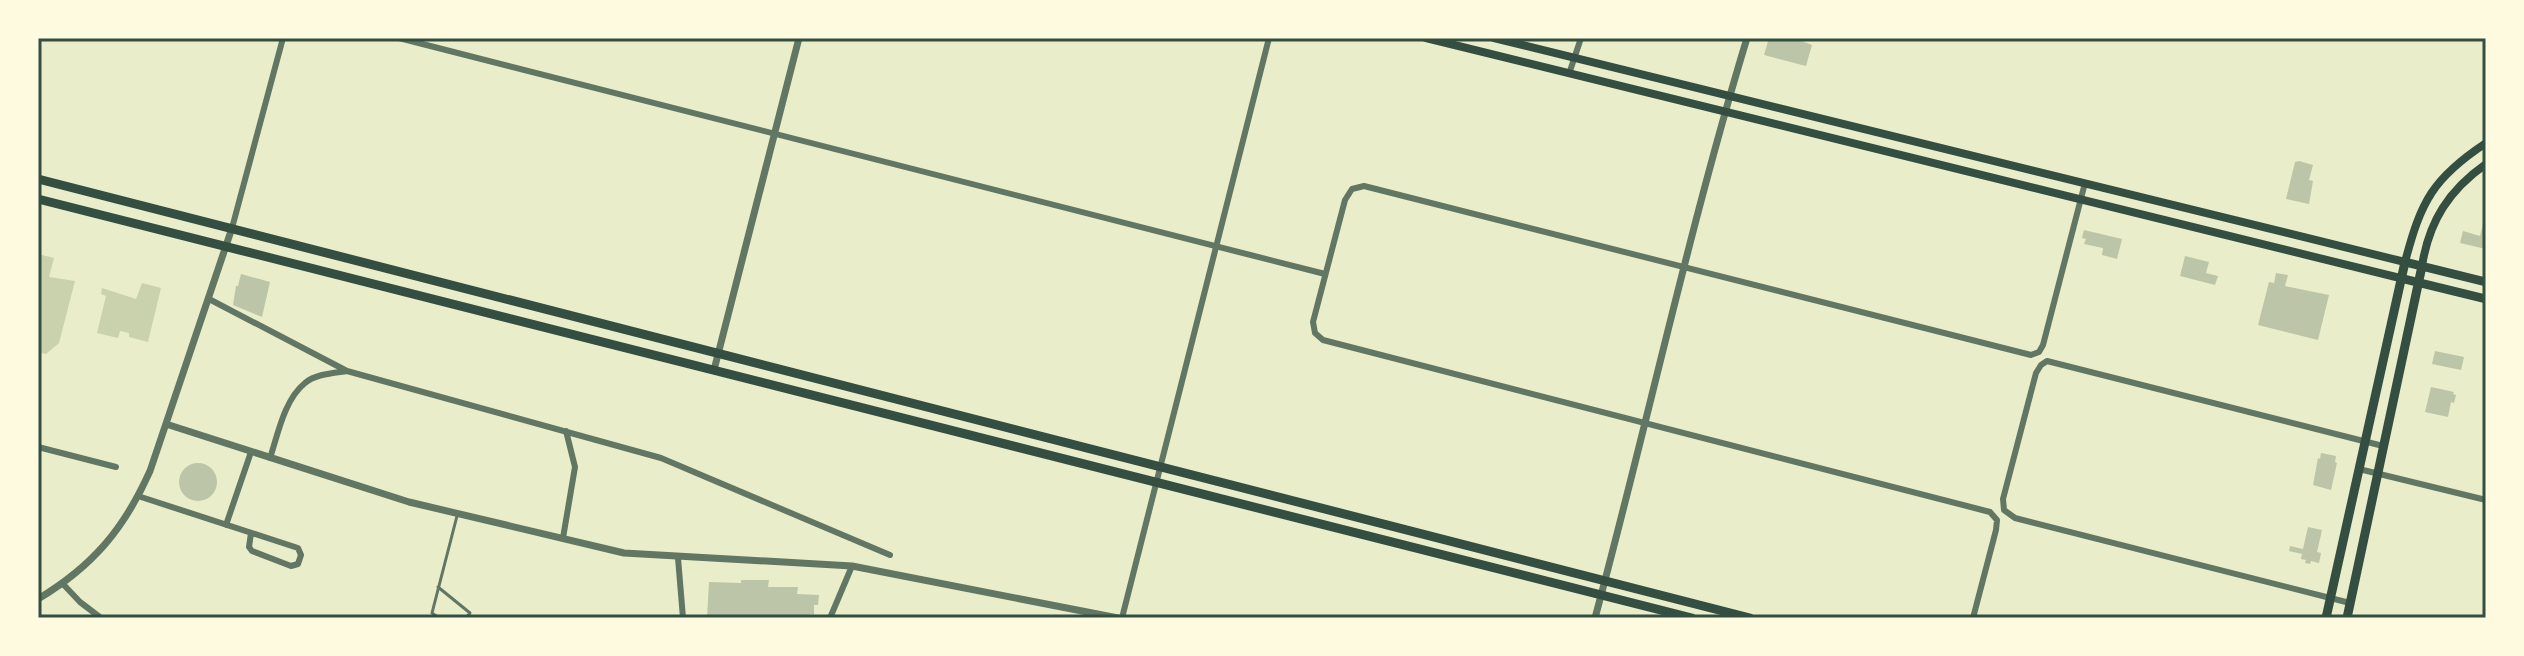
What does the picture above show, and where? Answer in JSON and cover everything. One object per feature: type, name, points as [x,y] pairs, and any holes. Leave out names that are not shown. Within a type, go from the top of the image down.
[{"type":"main road","points":[[1427,38],[2486,299]]},
{"type":"main road","points":[[1494,38],[2486,282]]},
{"type":"main road","points":[[2326,618],[2400,278],[2419,215],[2432,190],[2454,167],[2486,143]]},
{"type":"main road","points":[[2347,618],[2429,237],[2443,205],[2458,186],[2486,164]]},
{"type":"main road","points":[[38,179],[1750,618]]},
{"type":"main road","points":[[38,199],[1692,618]]},
{"type":"street","points":[[38,599],[63,584],[115,535],[138,496],[166,424],[232,228],[283,38]]},
{"type":"street","points":[[399,38],[1325,274]]},
{"type":"street","points":[[714,370],[799,38]]},
{"type":"street","points":[[166,424],[409,502],[624,553],[852,566],[1120,618],[1269,38]]},
{"type":"street","points":[[1569,74],[1581,38]]},
{"type":"street","points":[[1595,618],[1683,268],[1747,38]]},
{"type":"street","points":[[1973,618],[1996,530],[1995,517],[1986,510],[1323,340],[1315,333],[1313,322],[1325,274],[1348,192],[1364,186],[2027,354],[2039,352],[2045,340],[2085,183]]},
{"type":"street","points":[[209,299],[347,371],[661,458],[890,555]]},
{"type":"street","points":[[2350,603],[2015,518],[2004,510],[2003,499],[2036,373],[2043,363],[2056,362],[2383,446]]},
{"type":"street","points":[[270,458],[286,410],[305,383],[347,371]]},
{"type":"street","points":[[563,538],[575,467],[566,431]]},
{"type":"street","points":[[38,447],[116,467]]},
{"type":"street","points":[[226,525],[251,452]]},
{"type":"street","points":[[2359,469],[2486,500]]},
{"type":"street","points":[[138,496],[298,548],[301,555],[298,564],[291,566],[252,551],[249,547],[251,533]]},
{"type":"street","points":[[678,558],[683,618]]},
{"type":"street","points":[[830,618],[852,566]]},
{"type":"street","points":[[63,584],[101,618]]},
{"type":"lane","points":[[439,618],[432,613],[458,513]]},
{"type":"lane","points":[[438,587],[470,613],[466,618]]},
{"type":"green space","points":[[38,254],[54,258],[49,277],[75,281],[59,343],[46,354],[38,352]]},
{"type":"green space","points":[[142,283],[161,288],[148,342],[120,331],[118,338],[97,333],[106,296],[101,294],[102,288],[136,299]]},
{"type":"building","points":[[1769,38],[1794,38],[1812,45],[1806,66],[1764,55]]},
{"type":"building","points":[[2295,162],[2313,165],[2309,180],[2313,181],[2309,204],[2286,199]]},
{"type":"building","points":[[2485,216],[2486,249],[2460,243],[2463,231],[2480,236]]},
{"type":"building","points":[[2084,230],[2122,239],[2117,259],[2102,255],[2103,248],[2084,244]]},
{"type":"building","points":[[2185,256],[2209,262],[2206,273],[2218,276],[2215,285],[2180,276]]},
{"type":"building","points":[[2276,273],[2288,275],[2285,286],[2329,295],[2318,340],[2258,325],[2269,282],[2274,283]]},
{"type":"building","points":[[241,274],[270,282],[262,317],[233,305]]},
{"type":"building","points":[[2435,351],[2464,357],[2461,370],[2432,364]]},
{"type":"building","points":[[2431,387],[2456,395],[2448,417],[2425,412]]},
{"type":"building","points":[[2321,453],[2336,456],[2331,490],[2313,485]]},
{"type":"building","points":[[198,463],[211,469],[217,482],[211,495],[198,501],[185,495],[179,482],[185,469]]},
{"type":"building","points":[[2308,527],[2322,530],[2317,552],[2321,553],[2319,563],[2305,563],[2306,560],[2301,559],[2302,554],[2289,551],[2290,546],[2303,549]]},
{"type":"building","points":[[741,580],[769,580],[768,587],[798,587],[797,594],[819,595],[818,605],[814,605],[814,615],[810,614],[810,618],[707,618],[709,582],[741,583]]}]
